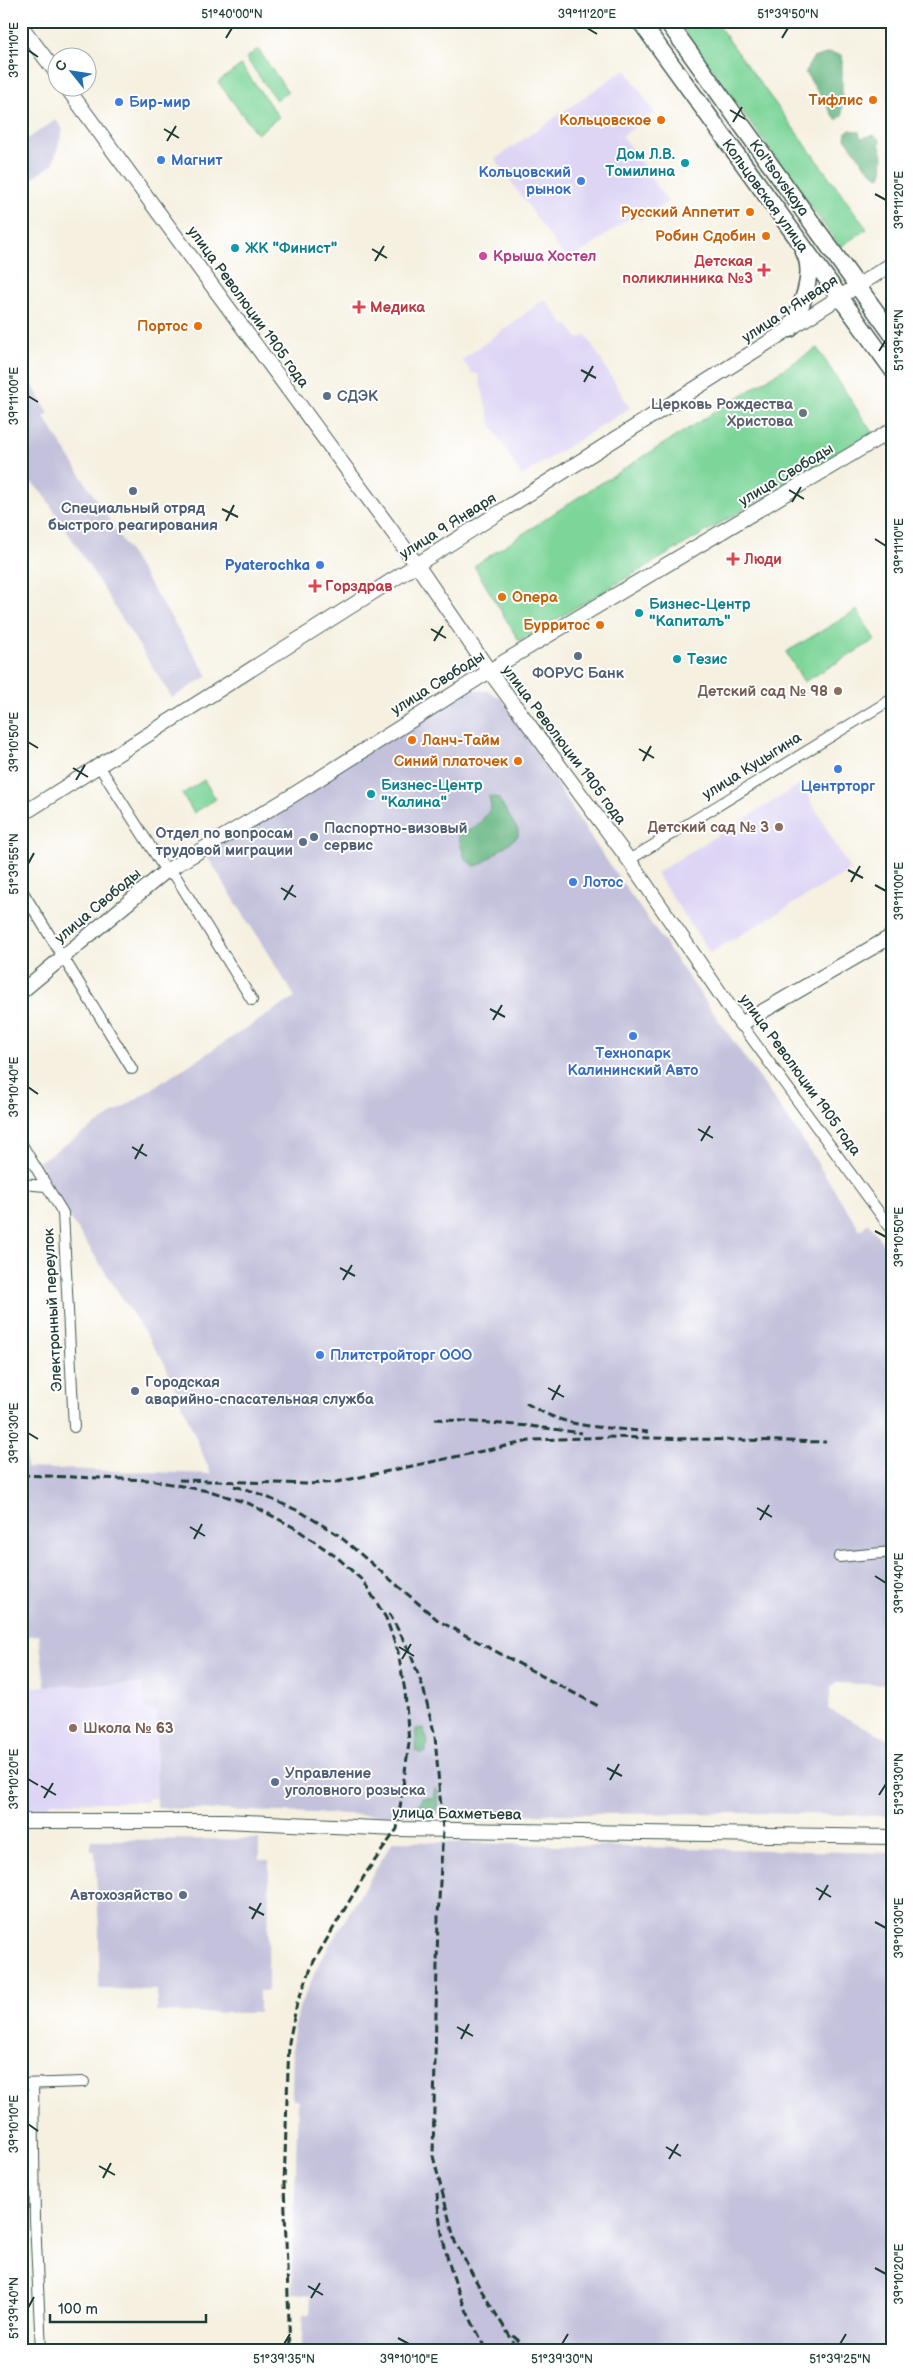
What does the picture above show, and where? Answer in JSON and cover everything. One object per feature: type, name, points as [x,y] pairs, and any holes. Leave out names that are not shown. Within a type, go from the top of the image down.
[{"type":"main road","name":"Кольцовская улица","points":[[640,21],[799,244],[892,369]]},
{"type":"main road","name":"Kol'tsovskaya","points":[[667,21],[892,334]]},
{"type":"main road","points":[[790,329],[800,307],[807,279],[807,259],[799,244]]},
{"type":"street","points":[[21,26],[48,62]]},
{"type":"street","name":"улица Революции 1905 года","points":[[74,98],[417,565],[490,672],[629,860],[742,1024],[892,1230]]},
{"type":"street","name":"улица 9 Января","points":[[21,816],[892,264]]},
{"type":"street","name":"улица Свободы","points":[[21,992],[166,871],[290,797],[414,717],[684,553],[892,430]]},
{"type":"street","name":"улица Куцыгина","points":[[629,860],[892,699]]},
{"type":"street","points":[[99,766],[166,871],[176,877],[252,1000]]},
{"type":"street","points":[[21,889],[132,1070]]},
{"type":"street","points":[[742,1024],[892,936]]},
{"type":"street","name":"Электронный переулок","points":[[21,1143],[63,1213],[74,1427]]},
{"type":"street","points":[[21,1184],[46,1186]]},
{"type":"street","points":[[839,1557],[892,1552]]},
{"type":"street","name":"улица Бахметьева","points":[[21,1821],[225,1821],[397,1830],[892,1837]]},
{"type":"street","points":[[21,2084],[84,2082]]},
{"type":"street","points":[[33,2084],[35,2220],[41,2351]]},
{"type":"shaded area","name":"Кольцовский рынок","points":[[625,69],[655,113],[622,136],[668,202],[640,221],[634,215],[568,262],[495,159]]},
{"type":"shaded area","points":[[56,120],[63,129],[53,164],[21,186],[21,143]]},
{"type":"shaded area","points":[[545,299],[565,326],[568,324],[578,339],[586,335],[630,408],[521,476],[491,424],[478,374],[472,373],[462,360]]},
{"type":"shaded area","points":[[21,365],[49,414],[44,417],[208,676],[172,698],[43,493],[21,473]]},
{"type":"shaded area","points":[[470,690],[489,691],[503,700],[591,838],[802,1139],[860,1230],[869,1223],[892,1258],[892,1685],[836,1683],[831,1688],[828,1709],[892,1741],[892,1816],[759,1813],[378,1815],[157,1808],[156,1711],[145,1710],[143,1684],[45,1686],[39,1635],[21,1637],[21,1380],[24,1380],[25,1398],[29,1398],[30,1413],[26,1413],[26,1468],[211,1474],[165,1364],[35,1164],[295,997],[203,850]]},
{"type":"shaded area","name":"Детский сад № 3","points":[[801,784],[850,870],[710,953],[656,873]]},
{"type":"shaded area","points":[[143,1684],[145,1710],[156,1711],[157,1798],[147,1798],[147,1802],[50,1802],[50,1809],[21,1810],[21,1687]]},
{"type":"shaded area","name":"Автохозяйство","points":[[259,1839],[259,1860],[269,1860],[268,1991],[259,1991],[259,2013],[157,2012],[157,1990],[99,1989],[99,1931],[95,1851],[91,1851],[91,1840]]},
{"type":"shaded area","points":[[393,1841],[892,1853],[892,2351],[301,2351],[303,2314],[310,2314],[311,2295],[292,2293],[298,2100],[292,2098],[293,2037],[299,2008],[321,1959]]},
{"type":"green space","points":[[677,21],[715,21],[867,229],[840,247]]},
{"type":"green space","points":[[258,49],[288,92],[276,100],[246,58]]},
{"type":"green space","points":[[829,53],[842,55],[842,116],[836,120],[805,72],[813,58]]},
{"type":"green space","points":[[241,65],[279,117],[257,134],[218,82]]},
{"type":"green space","points":[[851,130],[859,132],[861,138],[874,135],[880,140],[879,144],[883,155],[882,175],[878,177],[865,165],[845,138],[846,132]]},
{"type":"green space","points":[[817,348],[873,434],[519,641],[474,566],[574,500]]},
{"type":"green space","points":[[857,610],[875,640],[804,682],[786,652]]},
{"type":"green space","points":[[204,780],[216,799],[194,813],[182,794]]},
{"type":"green space","points":[[489,796],[498,798],[518,830],[518,836],[482,864],[475,866],[465,859],[458,835],[469,830],[485,817],[491,807]]},
{"type":"green space","points":[[423,1728],[427,1739],[426,1752],[422,1754],[415,1751],[416,1729]]},
{"type":"green space","points":[[435,1788],[438,1791],[437,1808],[433,1816],[422,1816],[417,1807],[422,1798],[433,1798]]},
{"type":"railway","points":[[526,1403],[556,1418],[571,1422],[648,1432]]},
{"type":"railway","points":[[435,1419],[530,1426],[582,1433]]},
{"type":"railway","points":[[179,1480],[308,1484],[337,1482],[534,1440],[606,1437],[826,1442]]},
{"type":"railway","points":[[21,1475],[150,1480],[213,1492],[250,1504],[295,1528],[338,1558],[364,1582],[386,1618],[398,1652],[405,1691],[409,1743],[397,1829],[366,1873],[314,1961],[297,2003],[289,2042],[284,2185],[290,2351]]},
{"type":"railway","points":[[234,1486],[255,1492],[301,1512],[337,1534],[439,1621],[600,1707]]},
{"type":"railway","points":[[389,1613],[409,1650],[423,1687],[435,1736],[443,1830],[438,1917],[433,2156],[455,2242],[481,2290],[519,2351]]},
{"type":"railway","points":[[437,2193],[442,2236],[453,2275],[468,2314],[488,2351]]},
{"type":"railway","points":[[513,2336],[531,2351]]},
{"type":"place","name":"Тифлис","points":[[873,100]]},
{"type":"place","name":"Бир-мир","points":[[119,102]]},
{"type":"place","name":"Кольцовское","points":[[661,120]]},
{"type":"place","name":"Магнит","points":[[161,160]]},
{"type":"place","name":"Дом Л.В. Томилина","points":[[685,163]]},
{"type":"place","name":"Кольцовский рынок","points":[[581,181]]},
{"type":"place","name":"Русский Аппетит","points":[[750,212]]},
{"type":"place","name":"Робин Сдобин","points":[[766,236]]},
{"type":"place","name":"ЖК \"Финист\"","points":[[235,248]]},
{"type":"place","name":"Крыша Хостел","points":[[483,256]]},
{"type":"place","name":"Детская поликлинника №3","points":[[764,270]]},
{"type":"place","name":"Медика","points":[[359,307]]},
{"type":"place","name":"Портос","points":[[198,326]]},
{"type":"place","name":"СДЭК","points":[[327,396]]},
{"type":"place","name":"Церковь Рождества Христова","points":[[803,413]]},
{"type":"place","name":"Специальный отряд быстрого реагирования","points":[[133,491]]},
{"type":"place","name":"Люди","points":[[733,559]]},
{"type":"place","name":"Pyaterochka","points":[[320,565]]},
{"type":"place","name":"Горздрав","points":[[315,586]]},
{"type":"place","name":"Опера","points":[[502,597]]},
{"type":"place","name":"Бизнес-Центр \"Капиталъ\"","points":[[639,613]]},
{"type":"place","name":"Бурритос","points":[[600,625]]},
{"type":"place","name":"ФОРУС Банк","points":[[578,656]]},
{"type":"place","name":"Тезис","points":[[677,659]]},
{"type":"place","name":"Детский сад № 98","points":[[838,691]]},
{"type":"place","name":"Ланч-Тайм","points":[[412,740]]},
{"type":"place","name":"Синий платочек","points":[[518,761]]},
{"type":"place","name":"Центрторг","points":[[838,769]]},
{"type":"place","name":"Бизнес-Центр \"Калина\"","points":[[371,794]]},
{"type":"place","name":"Детский сад № 3","points":[[779,827]]},
{"type":"place","name":"Паспортно-визовый сервис","points":[[314,837]]},
{"type":"place","name":"Отдел по вопросам трудовой миграции","points":[[303,842]]},
{"type":"place","name":"Лотос","points":[[573,882]]},
{"type":"place","name":"Технопарк Калининский Авто","points":[[633,1036]]},
{"type":"place","name":"Плитстройторг ООО","points":[[320,1355]]},
{"type":"place","name":"Городская аварийно-спасательная служба","points":[[135,1391]]},
{"type":"place","name":"Школа № 63","points":[[73,1728]]},
{"type":"place","name":"Управление уголовного розыска","points":[[275,1782]]},
{"type":"place","name":"Автохозяйство","points":[[183,1895]]}]
